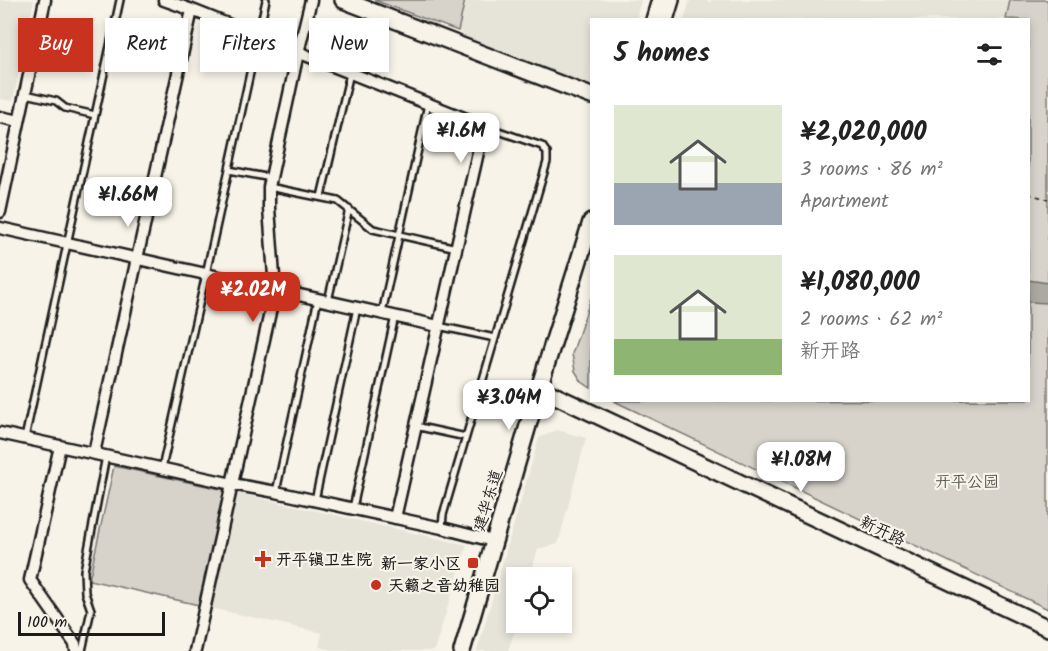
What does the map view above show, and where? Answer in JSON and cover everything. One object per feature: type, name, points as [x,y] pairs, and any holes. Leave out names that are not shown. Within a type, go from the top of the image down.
[{"type":"main road","points":[[343,0],[590,96]]},
{"type":"main road","points":[[655,18],[660,0]]},
{"type":"main road","points":[[666,18],[671,0]]},
{"type":"main road","name":"建华东道","points":[[462,651],[539,388],[590,225]]},
{"type":"main road","name":"新开路","points":[[539,388],[1048,628]]},
{"type":"street","points":[[0,212],[45,0]]},
{"type":"street","points":[[164,0],[193,5],[220,18]]},
{"type":"street","points":[[195,651],[275,290],[269,208],[270,183],[311,0]]},
{"type":"street","points":[[94,453],[193,5]]},
{"type":"street","points":[[298,52],[484,126],[395,518]]},
{"type":"street","points":[[0,117],[19,121]]},
{"type":"street","points":[[0,228],[438,326]]},
{"type":"street","points":[[0,433],[442,528],[493,542]]},
{"type":"street","points":[[60,446],[30,580],[75,644],[76,651]]},
{"type":"lane","points":[[25,438],[120,0]]},
{"type":"lane","points":[[262,18],[266,0]]},
{"type":"lane","points":[[162,468],[250,72]]},
{"type":"lane","points":[[321,197],[350,74]]},
{"type":"lane","points":[[25,94],[56,100],[65,108],[95,115]]},
{"type":"lane","points":[[382,313],[428,104]]},
{"type":"lane","points":[[442,528],[443,515],[547,162],[547,153],[542,146],[484,126]]},
{"type":"lane","points":[[229,170],[339,201],[373,229],[457,248]]},
{"type":"lane","points":[[276,492],[323,300],[349,209]]},
{"type":"lane","points":[[315,500],[357,308]]},
{"type":"lane","points":[[353,509],[395,316]]},
{"type":"lane","points":[[438,326],[495,338]]},
{"type":"lane","points":[[416,426],[466,437]]},
{"type":"lane","points":[[82,651],[91,610],[85,593],[84,571],[106,456]]},
{"type":"path","points":[[1030,194],[1048,199]]},
{"type":"shaded area","points":[[0,0],[34,0],[30,18],[18,18],[19,72],[13,101],[0,99]]},
{"type":"shaded area","points":[[465,0],[641,0],[636,18],[590,18],[590,88],[491,51],[458,31]]},
{"type":"shaded area","points":[[690,0],[711,2],[711,0],[1010,0],[1006,18],[685,18]]},
{"type":"shaded area","points":[[1030,280],[1048,283],[1048,303],[1030,302]]},
{"type":"shaded area","points":[[557,430],[586,438],[558,544],[538,549],[533,567],[506,567],[506,633],[514,633],[508,651],[477,651],[539,438]]},
{"type":"shaded area","name":"天籁之音幼稚园","points":[[237,493],[467,545],[434,651],[336,651],[319,647],[322,633],[211,608]]},
{"type":"green space","points":[[374,0],[465,0],[458,31]]},
{"type":"green space","name":"开平公园","points":[[1010,0],[1048,0],[1048,609],[616,402],[1030,402],[1030,18],[1006,18]]},
{"type":"green space","points":[[590,301],[590,387],[582,382],[575,371],[572,354]]},
{"type":"green space","points":[[114,466],[225,490],[199,605],[89,580]]},
{"type":"place","name":"开平镇卫生院","points":[[263,559]]},
{"type":"place","name":"新一家小区","points":[[473,563]]},
{"type":"place","name":"天籁之音幼稚园","points":[[376,585]]}]
